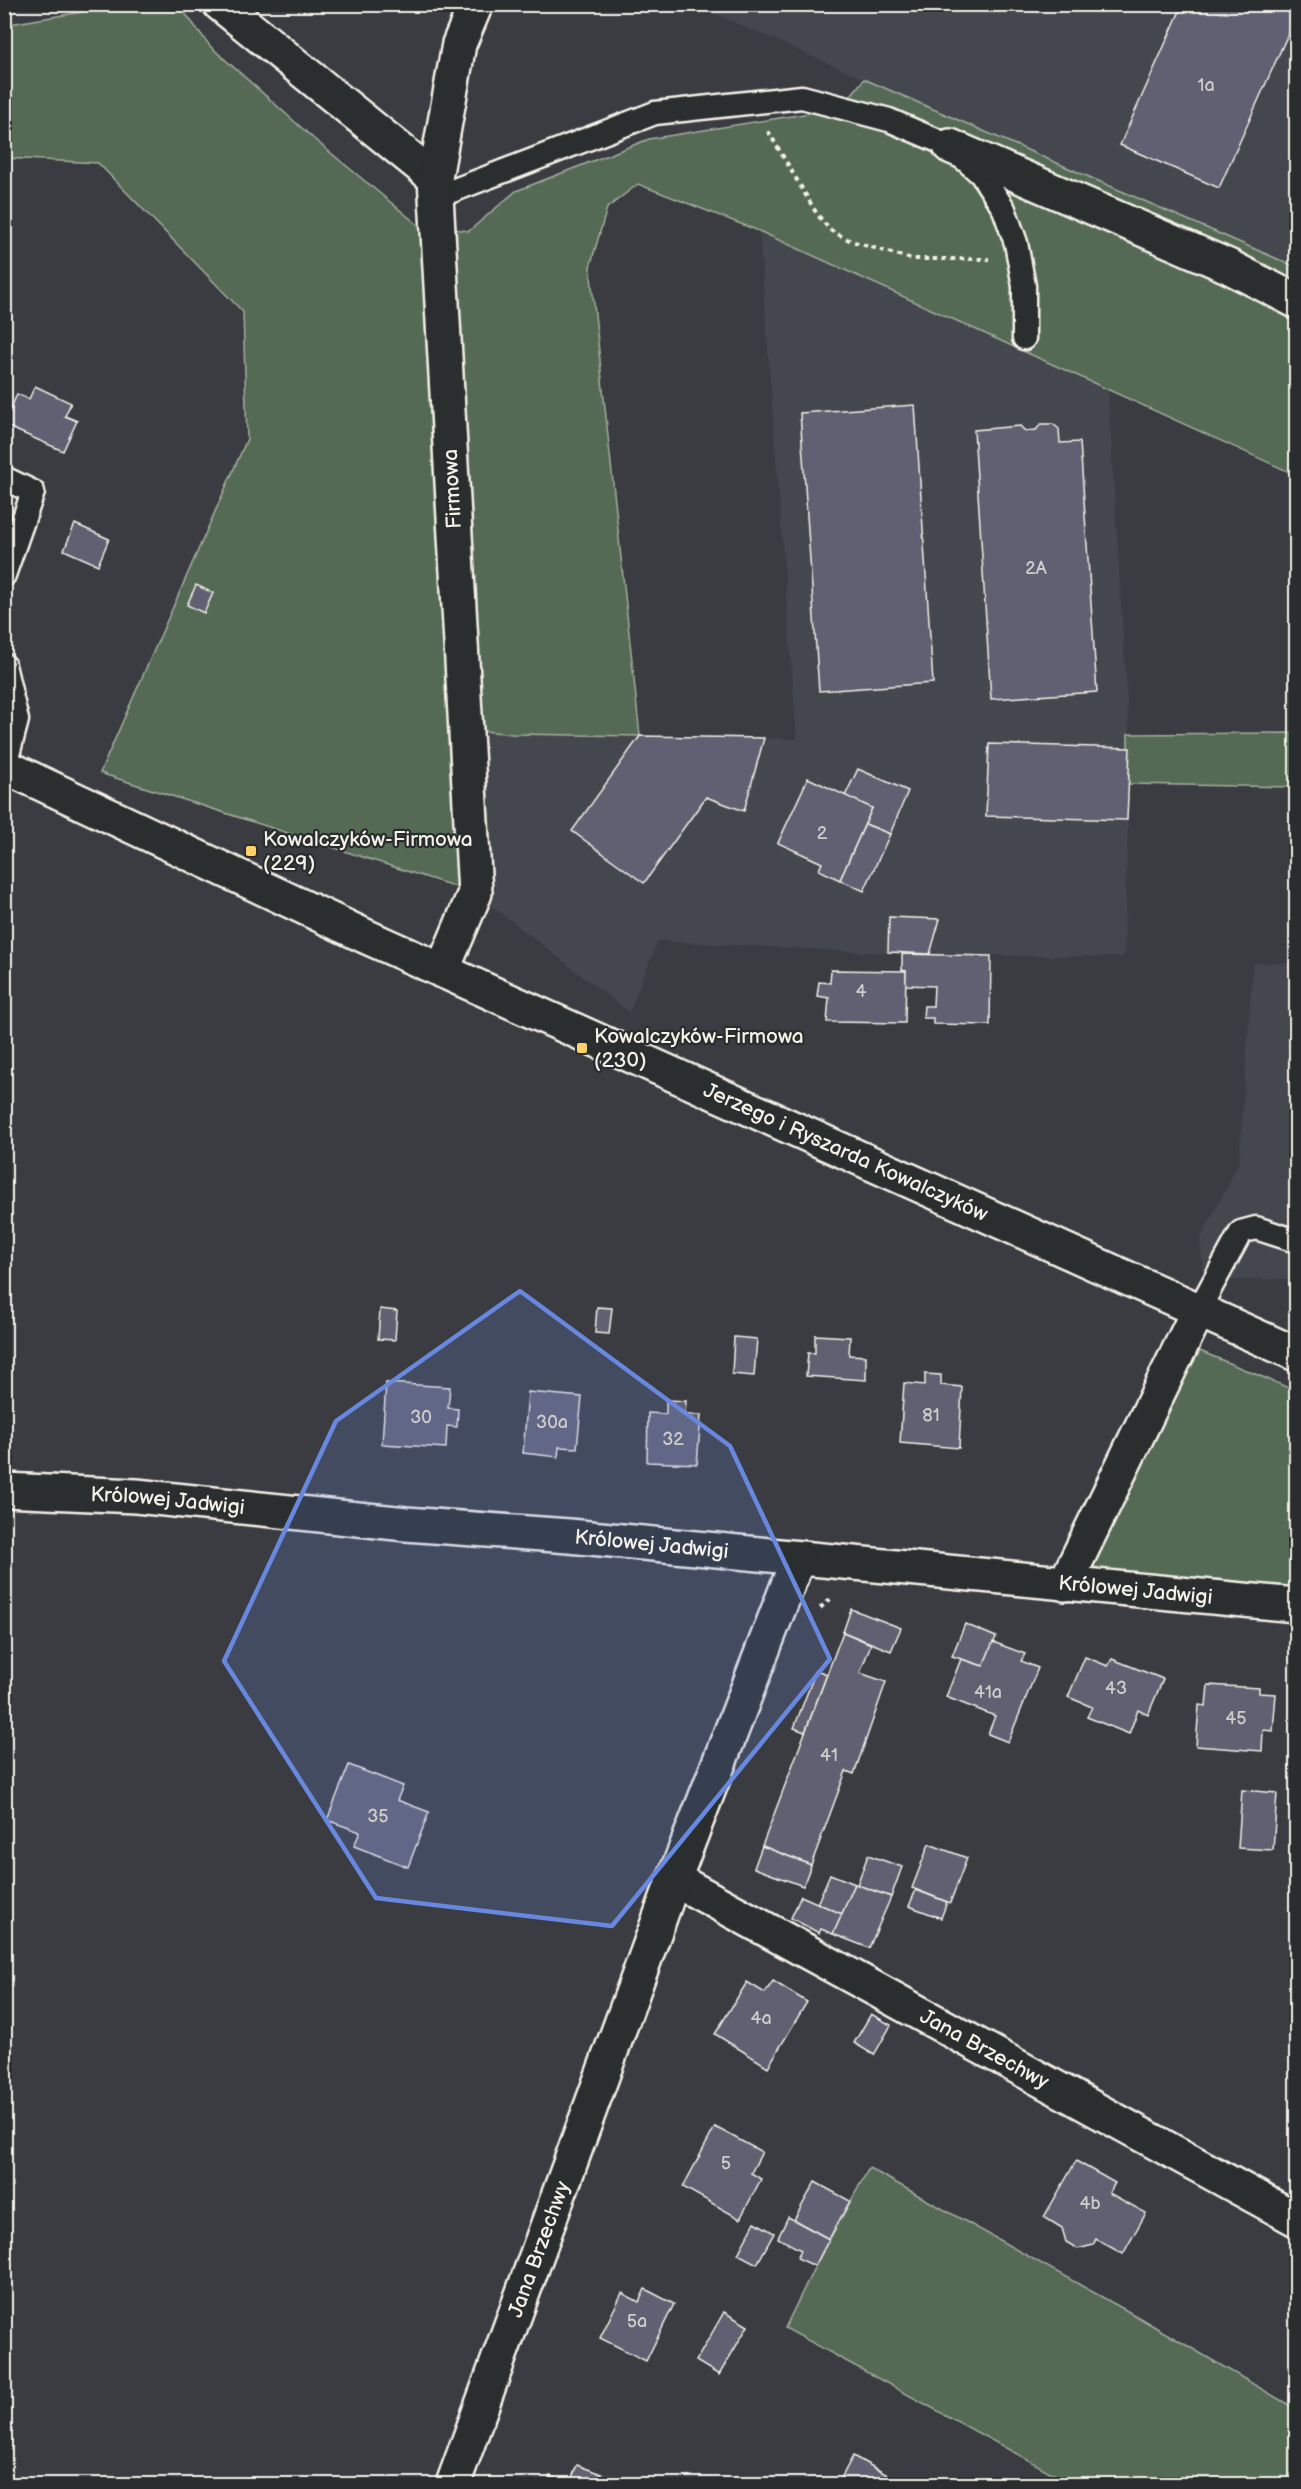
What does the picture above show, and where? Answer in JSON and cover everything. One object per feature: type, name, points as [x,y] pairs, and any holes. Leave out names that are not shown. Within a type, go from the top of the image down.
[{"type":"street","points":[[220,4],[436,186]]},
{"type":"street","name":"Firmowa","points":[[442,972],[475,893],[436,186],[459,44],[476,4]]},
{"type":"street","points":[[950,146],[1228,266],[1296,301]]},
{"type":"street","name":"Jerzego i Ryszarda Kowalczyków","points":[[5,766],[442,972],[1296,1354]]},
{"type":"street","points":[[1065,1584],[1198,1311]]},
{"type":"street","name":"Królowej Jadwigi","points":[[4,1490],[136,1496],[406,1524],[569,1536],[1296,1605]]},
{"type":"street","name":"Jana Brzechwy","points":[[453,2484],[674,1879],[798,1559]]},
{"type":"street","name":"Jana Brzechwy","points":[[674,1879],[1296,2219]]},
{"type":"lane","points":[[436,186],[452,191],[655,113],[802,97],[889,120],[950,146],[981,174],[1004,209],[1018,258],[1024,286],[1024,338]]},
{"type":"lane","points":[[4,478],[33,492],[4,575]]},
{"type":"lane","points":[[4,665],[17,720],[5,766]]},
{"type":"lane","points":[[1198,1311],[1241,1232],[1256,1228],[1296,1241]]},
{"type":"path","points":[[751,102],[818,214],[830,230],[851,241],[912,259],[1018,258]]},
{"type":"path","points":[[817,1612],[822,1605],[836,1596]]},
{"type":"highlighted area","points":[[520,1291],[730,1446],[830,1659],[612,1926],[376,1898],[224,1661],[336,1421]]},
{"type":"shaded area","points":[[695,5],[1296,5],[1296,267],[864,79]]},
{"type":"shaded area","points":[[759,231],[1108,390],[1130,748],[1124,957],[902,954],[658,941],[629,1012],[475,893],[466,729],[512,734],[797,739]]},
{"type":"shaded area","points":[[1253,963],[1296,963],[1296,1279],[1204,1280],[1200,1240],[1239,1163]]},
{"type":"green space","points":[[124,5],[179,5],[210,46],[314,139],[423,229],[438,227],[469,231],[516,191],[649,139],[841,108],[864,79],[1296,267],[1296,475],[759,231],[638,184],[607,208],[590,267],[640,736],[512,734],[466,729],[475,893],[100,773],[247,439],[243,312],[98,163],[5,158],[4,25]]},
{"type":"green space","points":[[1296,733],[1296,787],[1128,784],[1128,734]]},
{"type":"green space","points":[[1200,1351],[1296,1391],[1296,1605],[1065,1584]]},
{"type":"green space","points":[[869,2168],[1138,2317],[1296,2409],[1296,2484],[1072,2484],[785,2328],[815,2266]]},
{"type":"building","points":[[1183,4],[1282,4],[1296,11],[1296,16],[1219,188],[1120,145]]},
{"type":"building","points":[[35,386],[71,403],[65,416],[77,421],[63,451],[4,425],[17,394],[29,399]]},
{"type":"building","points":[[915,405],[933,683],[819,691],[800,413]]},
{"type":"building","points":[[1041,424],[1053,424],[1059,429],[1060,443],[1080,442],[1097,692],[991,699],[974,430],[1020,426],[1025,431],[1036,430]]},
{"type":"building","points":[[75,524],[109,539],[98,565],[64,550]]},
{"type":"building","points":[[196,585],[213,593],[204,613],[187,605]]},
{"type":"building","points":[[640,736],[764,738],[744,811],[706,797],[644,883],[572,831]]},
{"type":"building","points":[[989,744],[1130,748],[1127,820],[986,816]]},
{"type":"building","points":[[858,769],[908,791],[890,834],[865,824],[872,808],[845,796]]},
{"type":"building","points":[[808,778],[872,808],[840,880],[819,870],[822,863],[778,843]]},
{"type":"building","points":[[865,824],[890,834],[864,891],[840,880]]},
{"type":"building","points":[[889,917],[940,919],[930,954],[888,952]]},
{"type":"building","points":[[902,954],[991,956],[990,1025],[933,1024],[933,1018],[923,1018],[924,1006],[933,1006],[934,986],[905,985],[906,971],[902,970]]},
{"type":"building","points":[[831,970],[906,971],[905,1023],[827,1022],[829,998],[817,996],[819,982],[830,983]]},
{"type":"building","points":[[597,1307],[612,1308],[609,1334],[595,1333]]},
{"type":"building","points":[[380,1309],[397,1311],[395,1340],[378,1339]]},
{"type":"building","points":[[815,1335],[850,1337],[849,1355],[866,1356],[866,1380],[806,1376],[808,1353],[815,1353]]},
{"type":"building","points":[[734,1337],[757,1339],[754,1376],[732,1374]]},
{"type":"building","points":[[925,1374],[941,1375],[941,1385],[962,1387],[959,1448],[900,1443],[904,1383],[925,1385]]},
{"type":"building","points":[[386,1383],[450,1387],[448,1408],[458,1409],[457,1427],[447,1426],[446,1448],[382,1444]]},
{"type":"building","points":[[528,1392],[582,1397],[577,1448],[559,1447],[558,1457],[523,1453]]},
{"type":"building","points":[[666,1400],[686,1401],[685,1415],[701,1415],[697,1464],[647,1462],[648,1413],[666,1414]]},
{"type":"building","points":[[851,1609],[901,1628],[891,1651],[843,1632]]},
{"type":"building","points":[[965,1624],[996,1637],[983,1666],[952,1656]]},
{"type":"building","points":[[843,1632],[871,1644],[860,1673],[886,1682],[854,1774],[846,1771],[811,1865],[762,1846]]},
{"type":"building","points":[[993,1642],[1025,1654],[1021,1661],[1038,1668],[1008,1742],[988,1734],[995,1716],[946,1697],[961,1659],[983,1666]]},
{"type":"building","points":[[1085,1657],[1108,1666],[1112,1659],[1163,1679],[1148,1715],[1138,1710],[1129,1734],[1087,1717],[1092,1707],[1068,1697]]},
{"type":"building","points":[[816,1670],[827,1674],[805,1732],[794,1728]]},
{"type":"building","points":[[1208,1685],[1259,1688],[1259,1693],[1276,1694],[1273,1731],[1263,1730],[1262,1751],[1196,1746],[1199,1705],[1206,1706]]},
{"type":"building","points":[[349,1765],[403,1786],[397,1800],[429,1812],[408,1867],[354,1846],[360,1832],[327,1820]]},
{"type":"building","points":[[1242,1790],[1277,1793],[1273,1850],[1238,1848]]},
{"type":"building","points":[[929,1844],[967,1858],[950,1903],[912,1888]]},
{"type":"building","points":[[762,1846],[811,1865],[803,1886],[754,1868]]},
{"type":"building","points":[[868,1855],[902,1867],[891,1897],[857,1885]]},
{"type":"building","points":[[830,1874],[855,1884],[842,1914],[817,1904]]},
{"type":"building","points":[[855,1884],[891,1897],[869,1948],[833,1934]]},
{"type":"building","points":[[916,1890],[947,1902],[941,1918],[909,1906]]},
{"type":"building","points":[[801,1896],[842,1914],[833,1934],[821,1929],[819,1933],[791,1918]]},
{"type":"building","points":[[773,1981],[807,2002],[768,2067],[715,2034],[747,1982],[765,1993]]},
{"type":"building","points":[[871,2014],[891,2025],[874,2055],[854,2043]]},
{"type":"building","points":[[715,2127],[762,2152],[751,2173],[761,2179],[740,2219],[683,2187]]},
{"type":"building","points":[[1076,2161],[1115,2183],[1109,2193],[1146,2213],[1123,2254],[1096,2239],[1093,2245],[1078,2249],[1066,2242],[1062,2228],[1044,2217]]},
{"type":"building","points":[[815,2182],[850,2201],[829,2239],[794,2220]]},
{"type":"building","points":[[788,2217],[829,2239],[815,2266],[797,2258],[801,2250],[778,2238]]},
{"type":"building","points":[[755,2222],[774,2233],[757,2264],[738,2254]]},
{"type":"building","points":[[645,2289],[674,2304],[646,2361],[600,2338],[622,2293],[639,2302]]},
{"type":"building","points":[[724,2312],[748,2326],[719,2375],[696,2361]]},
{"type":"building","points":[[853,2456],[891,2477],[905,2484],[838,2484]]},
{"type":"building","points":[[577,2465],[628,2484],[547,2484],[550,2476],[570,2483]]},
{"type":"place","name":"Kowalczyków-Firmowa (229)","points":[[251,851]]},
{"type":"place","name":"Kowalczyków-Firmowa (230)","points":[[582,1048]]}]
